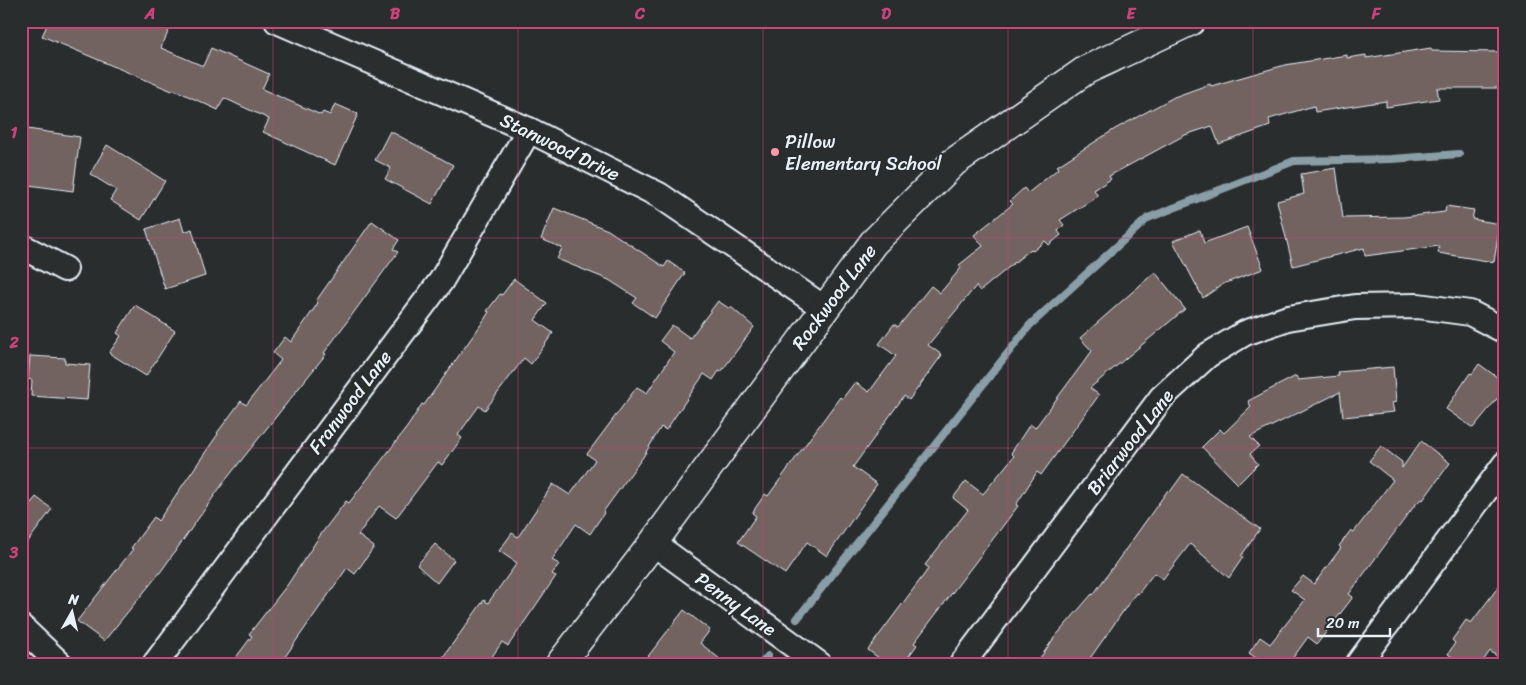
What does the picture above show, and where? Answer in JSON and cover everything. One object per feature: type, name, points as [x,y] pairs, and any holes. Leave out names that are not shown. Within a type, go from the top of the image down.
[{"type":"street","name":"Stanwood Drive","points":[[277,21],[529,130],[659,195],[824,308]]},
{"type":"street","name":"Rockwood Lane","points":[[560,664],[653,544],[873,243],[954,162],[1086,70],[1191,21]]},
{"type":"street","name":"Franwood Lane","points":[[156,664],[441,281],[529,130]]},
{"type":"street","points":[[21,246],[65,269]]},
{"type":"street","name":"Briarwood Lane","points":[[962,664],[1162,397],[1208,355],[1245,333],[1288,318],[1355,307],[1418,306],[1470,313],[1505,331]]},
{"type":"street","points":[[1358,664],[1505,464]]},
{"type":"street","name":"Penny Lane","points":[[653,544],[819,664]]},
{"type":"street","points":[[21,627],[60,664]]},
{"type":"building","points":[[49,21],[154,21],[170,28],[161,48],[203,66],[211,48],[269,74],[262,89],[321,115],[323,112],[330,115],[335,104],[358,114],[335,165],[263,132],[269,119],[224,98],[218,110],[173,89],[172,91],[42,36]]},
{"type":"building","points":[[1431,48],[1432,51],[1500,52],[1499,88],[1437,88],[1439,99],[1386,107],[1386,101],[1315,112],[1314,106],[1269,119],[1270,126],[1219,144],[1212,126],[1185,135],[1109,176],[1111,179],[1094,190],[1098,196],[1060,220],[1064,225],[1058,231],[1061,235],[1049,245],[1045,241],[1033,251],[1031,249],[980,291],[976,286],[928,345],[942,355],[909,400],[904,396],[853,467],[877,484],[827,556],[807,542],[785,574],[738,542],[756,516],[752,513],[765,494],[768,496],[840,397],[842,399],[855,382],[869,392],[896,356],[879,344],[894,324],[898,327],[931,286],[940,293],[961,268],[959,265],[983,246],[974,235],[1013,204],[1010,201],[1024,188],[1028,193],[1059,168],[1057,166],[1115,129],[1174,97],[1210,84],[1211,86],[1285,65],[1347,55],[1347,58],[1366,55],[1366,58]]},
{"type":"building","points":[[21,128],[80,137],[73,191],[21,184]]},
{"type":"building","points":[[390,131],[453,165],[432,204],[385,179],[391,168],[375,160]]},
{"type":"building","points":[[107,145],[165,181],[141,220],[110,200],[116,190],[90,174]]},
{"type":"building","points":[[1336,168],[1343,218],[1404,217],[1445,212],[1446,206],[1474,210],[1472,219],[1500,224],[1494,262],[1438,253],[1439,246],[1365,256],[1364,248],[1293,266],[1277,201],[1304,194],[1301,174]]},
{"type":"building","points":[[554,208],[608,230],[664,267],[668,261],[685,273],[655,318],[633,303],[637,298],[609,280],[557,259],[562,248],[541,239]]},
{"type":"building","points":[[180,218],[184,232],[192,229],[205,276],[165,289],[146,229]]},
{"type":"building","points":[[372,221],[399,240],[393,249],[398,252],[324,353],[326,354],[224,482],[162,570],[104,641],[77,621],[133,549],[131,548],[154,517],[158,521],[217,433],[241,401],[246,405],[281,360],[273,353],[285,337],[291,342],[318,303],[316,301]]},
{"type":"building","points":[[1247,227],[1263,269],[1223,284],[1203,298],[1173,241],[1200,230],[1204,243]]},
{"type":"building","points":[[1155,272],[1185,309],[1090,388],[1099,395],[1041,475],[1037,472],[1016,505],[1018,506],[914,643],[917,645],[903,664],[887,664],[868,650],[929,568],[925,565],[968,510],[953,498],[966,481],[983,494],[1014,456],[1011,453],[1030,424],[1035,428],[1092,351],[1080,338]]},
{"type":"building","points":[[514,279],[547,303],[535,320],[553,333],[531,364],[524,358],[485,410],[479,406],[458,435],[462,438],[442,465],[438,462],[396,518],[379,506],[358,535],[374,547],[355,574],[347,568],[280,664],[231,664],[252,636],[249,634],[288,584],[321,534],[346,501],[349,503],[408,426],[422,404],[424,405],[482,323],[489,312],[487,311]]},
{"type":"building","points":[[718,301],[730,309],[731,307],[754,327],[721,372],[719,371],[713,380],[704,374],[666,430],[661,427],[643,457],[603,512],[590,534],[576,524],[552,560],[559,564],[552,574],[556,576],[508,646],[502,642],[487,664],[438,664],[484,600],[488,603],[517,563],[499,551],[512,533],[518,537],[553,484],[570,495],[595,460],[587,454],[637,387],[647,393],[674,352],[660,341],[672,325],[690,338]]},
{"type":"building","points":[[135,305],[175,331],[146,376],[109,353],[121,336],[117,333]]},
{"type":"building","points":[[30,356],[65,358],[65,363],[90,365],[87,400],[31,396],[32,380],[28,379]]},
{"type":"building","points":[[1479,364],[1505,383],[1505,389],[1473,428],[1446,409],[1470,373],[1472,374]]},
{"type":"building","points":[[1393,367],[1396,402],[1392,403],[1394,412],[1343,417],[1340,392],[1250,437],[1259,446],[1250,454],[1258,464],[1238,484],[1202,447],[1220,429],[1224,433],[1251,407],[1248,401],[1296,376],[1298,380],[1339,376],[1338,372]]},
{"type":"building","points":[[1421,441],[1450,463],[1423,500],[1421,499],[1415,505],[1349,594],[1353,597],[1317,644],[1308,637],[1292,659],[1299,664],[1256,664],[1259,660],[1249,653],[1260,637],[1270,644],[1305,600],[1291,590],[1303,576],[1314,584],[1341,548],[1339,546],[1351,530],[1354,532],[1393,480],[1369,461],[1381,446],[1402,462],[1402,468]]},
{"type":"building","points":[[1183,474],[1260,529],[1241,556],[1243,557],[1229,578],[1190,544],[1163,579],[1154,573],[1138,594],[1136,593],[1086,664],[1036,664],[1054,638],[1093,595],[1168,490],[1170,492]]},
{"type":"building","points":[[21,496],[31,503],[36,497],[52,509],[21,551]]},
{"type":"building","points":[[435,544],[454,560],[437,583],[417,565]]},
{"type":"building","points":[[1505,578],[1505,662],[1490,651],[1481,664],[1462,664],[1448,654],[1455,643],[1452,640],[1466,620],[1471,623]]},
{"type":"building","points":[[684,610],[710,630],[700,643],[726,664],[642,664]]},
{"type":"waterway","points":[[797,619],[1030,325],[1148,218],[1294,161],[1392,159],[1459,154]]},
{"type":"waterway","points":[[761,664],[768,656]]},
{"type":"place","name":"Pillow Elementary School","points":[[775,152]]}]
